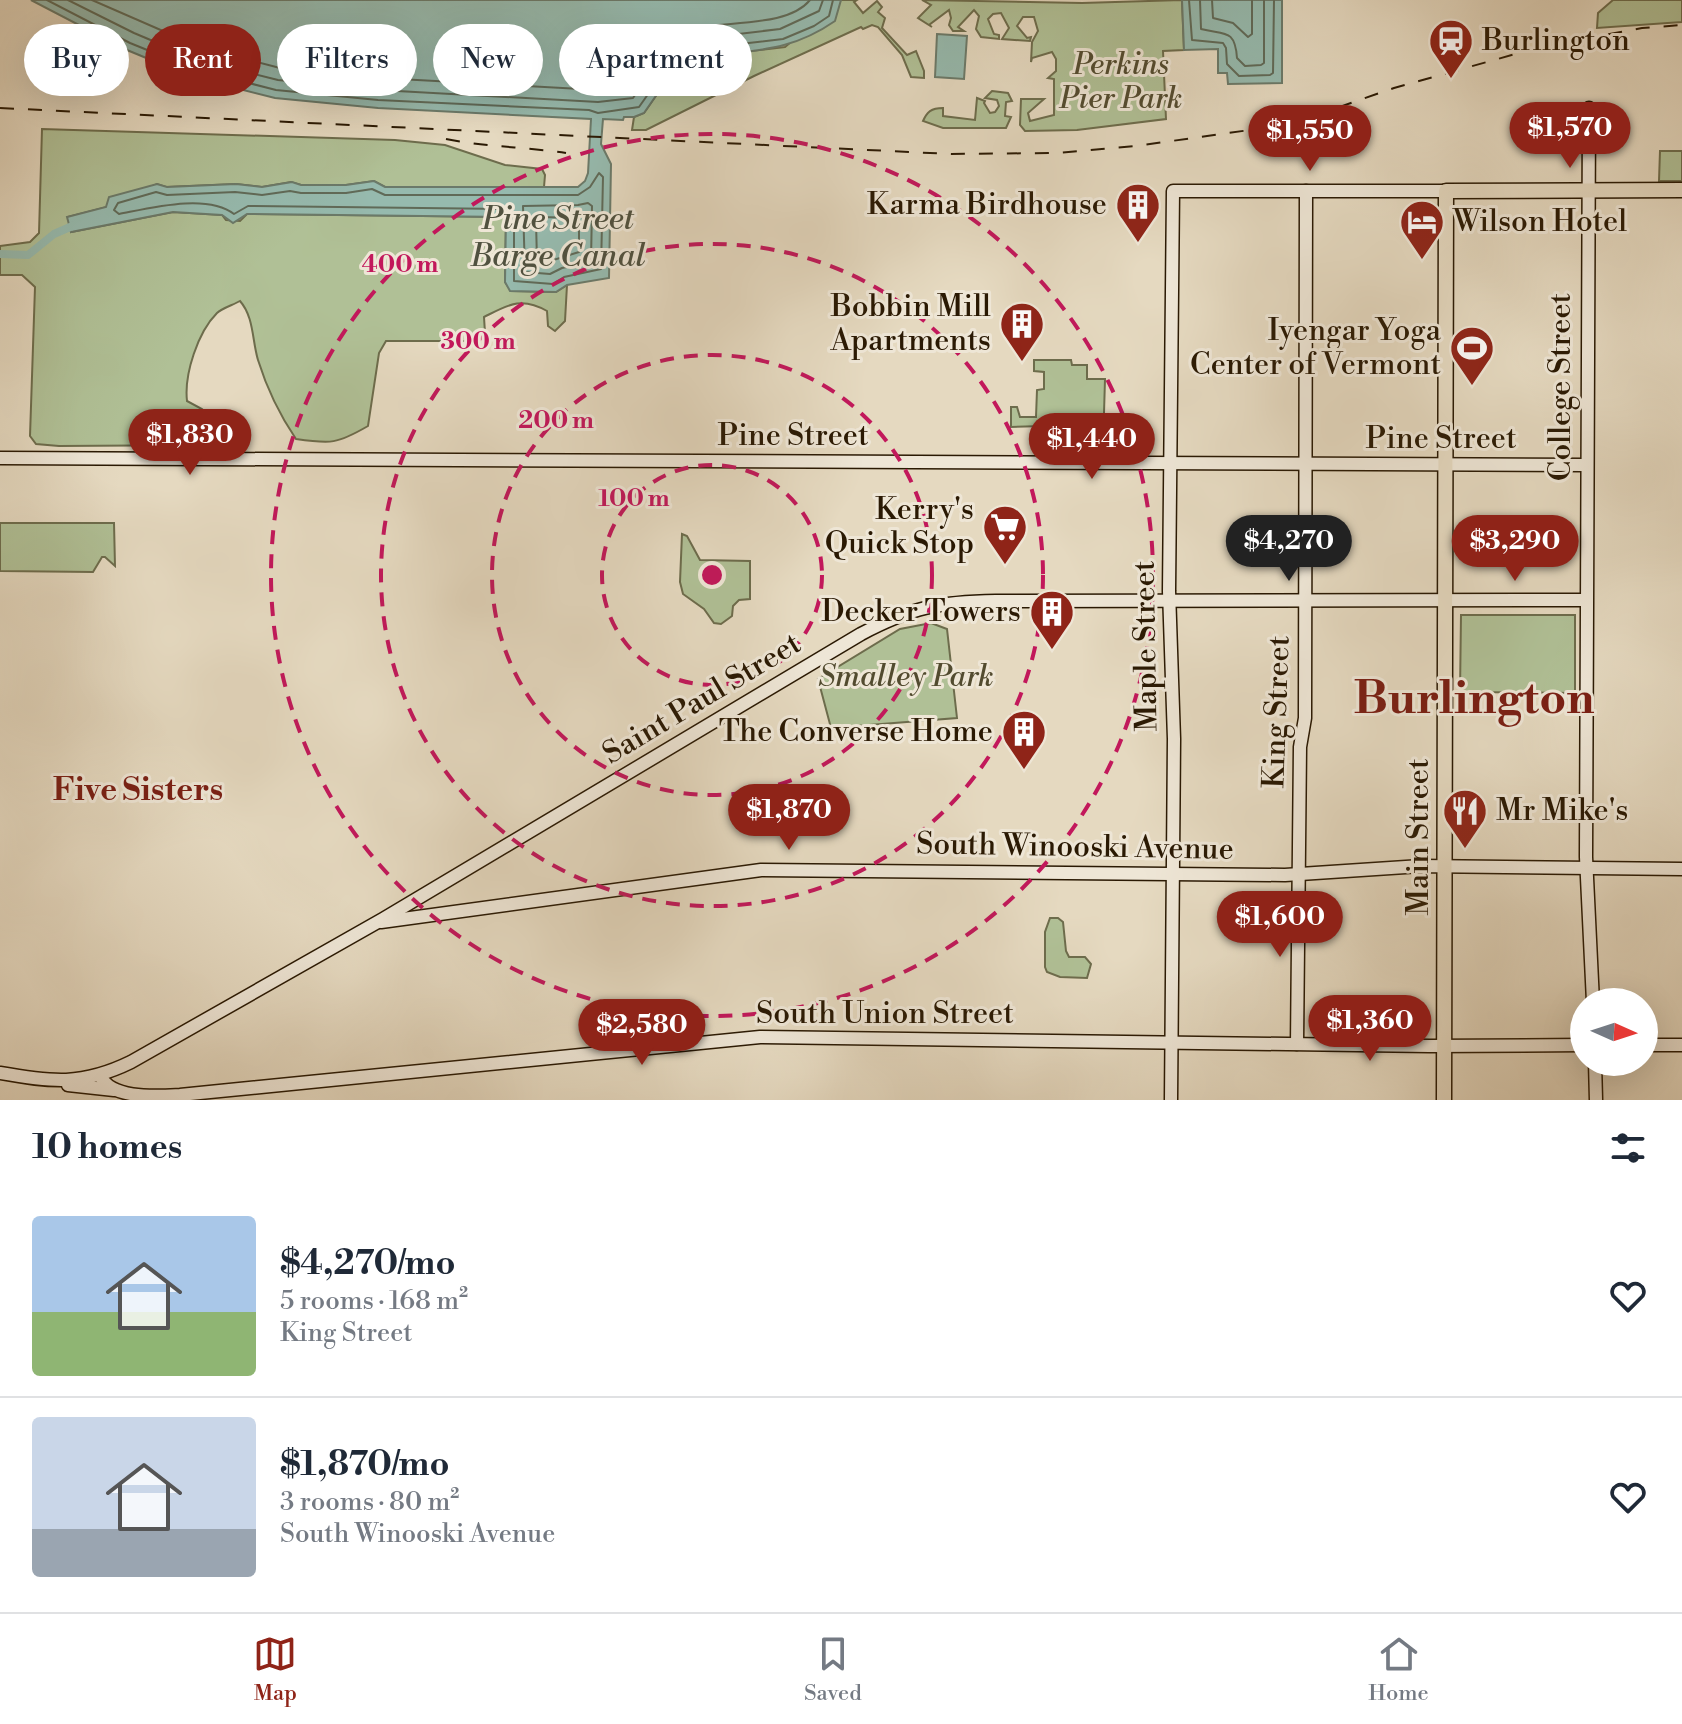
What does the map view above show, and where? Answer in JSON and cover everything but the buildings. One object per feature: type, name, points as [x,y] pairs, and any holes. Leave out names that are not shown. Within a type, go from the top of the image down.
[{"type":"main road","name":"College Street","points":[[1589,108],[1586,867],[1592,988]]},
{"type":"main road","points":[[1306,191],[1682,190]]},
{"type":"main road","name":"Maple Street","points":[[1171,1100],[1173,723],[1169,601],[1173,191],[1306,191]]},
{"type":"main road","name":"King Street","points":[[1297,1044],[1300,747],[1305,718],[1306,191]]},
{"type":"main road","name":"Main Street","points":[[1444,1100],[1446,191]]},
{"type":"main road","name":"Pine Street","points":[[0,458],[1587,465]]},
{"type":"main road","name":"Saint Paul Street","points":[[54,1082],[100,1075],[161,1045],[375,923],[861,634],[904,613],[954,602],[1586,600]]},
{"type":"main road","name":"South Winooski Avenue","points":[[375,923],[761,870],[1300,875],[1445,866],[1682,869]]},
{"type":"main road","name":"South Union Street","points":[[0,1073],[158,1096],[760,1037],[1570,1045]]},
{"type":"main road","points":[[1658,1045],[1682,1045]]},
{"type":"main road","points":[[100,1075],[105,1085],[117,1091]]},
{"type":"main road","points":[[1595,1076],[1596,1100]]},
{"type":"green space","points":[[841,0],[857,0],[854,2],[863,13],[877,1],[882,7],[878,12],[885,18],[882,28],[907,55],[916,51],[924,78],[911,77],[902,55],[878,27],[872,25],[861,27],[752,77],[752,51],[785,47]]},
{"type":"green space","name":"Perkins Pier Park","points":[[922,0],[1082,3],[1182,0],[1184,50],[1163,51],[1166,119],[1077,130],[1025,131],[1020,125],[1021,99],[1044,99],[1028,113],[1030,121],[1054,115],[1054,79],[1048,78],[1056,71],[1056,59],[1052,52],[1032,58],[1031,62],[1032,42],[1038,31],[1034,17],[1023,17],[1017,26],[1027,38],[1031,37],[1030,41],[1002,39],[1009,28],[1001,13],[993,14],[988,19],[999,39],[981,37],[976,29],[979,16],[974,10],[958,27],[964,31],[953,31],[949,25],[949,10],[929,25],[932,27],[918,18],[931,5]]},
{"type":"green space","points":[[1613,0],[1682,0],[1682,22],[1597,28],[1598,13]]},
{"type":"green space","points":[[992,91],[1008,93],[1012,101],[1006,102],[1005,116],[1011,117],[1006,128],[943,128],[923,121],[930,111],[943,108],[943,116],[975,120],[977,98],[985,101],[990,113],[995,112],[999,106],[997,100],[985,98]]},
{"type":"green space","points":[[656,96],[714,96],[646,130],[632,130],[634,117],[644,113]]},
{"type":"green space","points":[[42,129],[395,140],[445,145],[505,165],[542,169],[544,187],[385,187],[374,181],[346,185],[301,185],[291,182],[262,187],[236,184],[166,187],[157,184],[107,207],[68,217],[71,232],[173,212],[222,215],[226,220],[240,221],[247,214],[506,217],[505,282],[511,291],[556,292],[567,285],[565,321],[555,331],[548,326],[547,311],[522,303],[484,317],[485,333],[468,341],[386,341],[379,353],[368,426],[341,439],[318,442],[296,439],[279,411],[258,360],[248,314],[240,301],[219,311],[210,321],[198,342],[190,366],[187,401],[202,409],[219,426],[219,438],[214,445],[36,444],[30,436],[35,287],[22,275],[0,275],[0,246],[30,242],[39,233]]},
{"type":"green space","points":[[1660,151],[1682,151],[1682,181],[1659,181]]},
{"type":"green space","points":[[1034,360],[1071,360],[1072,365],[1087,365],[1087,379],[1105,379],[1103,447],[1081,446],[1080,425],[1011,427],[1011,407],[1017,407],[1020,417],[1036,417],[1037,390],[1044,389],[1044,372],[1034,371]]},
{"type":"green space","points":[[0,523],[114,523],[115,566],[102,557],[93,572],[0,571]]},
{"type":"green space","points":[[682,534],[687,536],[700,560],[750,561],[750,599],[739,600],[733,606],[732,616],[721,624],[714,623],[704,609],[683,594],[680,582]]},
{"type":"green space","points":[[1461,615],[1575,615],[1575,693],[1460,692]]},
{"type":"green space","name":"Smalley Park","points":[[931,623],[947,629],[957,718],[831,728],[818,679],[900,629]]},
{"type":"green space","points":[[1050,918],[1063,922],[1069,957],[1085,957],[1091,964],[1087,978],[1060,977],[1047,972],[1045,932]]},
{"type":"water","points":[[31,0],[841,0],[835,21],[816,33],[798,41],[752,51],[752,24],[559,24],[559,96],[656,96],[644,113],[624,117],[623,120],[603,119],[601,144],[611,164],[609,278],[567,285],[556,292],[510,291],[505,282],[506,217],[247,214],[233,223],[222,215],[173,212],[71,232],[67,217],[106,207],[109,197],[157,184],[167,187],[236,184],[262,187],[292,182],[301,185],[346,185],[374,181],[385,187],[578,187],[588,173],[591,119],[378,108],[275,98],[261,94],[261,24],[145,24],[145,57],[129,51],[129,24],[77,24]]},
{"type":"water","points":[[1182,0],[1282,0],[1282,83],[1228,84],[1227,73],[1218,73],[1218,49],[1184,50]]},
{"type":"water","points":[[937,34],[967,36],[964,79],[935,77]]},
{"type":"waterway","name":"Pine Street Barge Canal","points":[[0,254],[28,255],[54,234],[77,224]]},
{"type":"railway","points":[[0,108],[951,154],[1057,153],[1136,146],[1271,127],[1305,119],[1394,88],[1544,46],[1642,28],[1682,25]]},
{"type":"railway","points":[[446,139],[566,153]]},
{"type":"place","name":"Burlington","points":[[1451,80]]},
{"type":"place","name":"Karma Birdhouse","points":[[1138,244]]},
{"type":"place","name":"Wilson Hotel","points":[[1422,261]]},
{"type":"place","name":"Bobbin Mill Apartments","points":[[1022,363]]},
{"type":"place","name":"Iyengar Yoga Center of Vermont","points":[[1472,387]]},
{"type":"place","name":"Kerry's Quick Stop","points":[[1005,566]]},
{"type":"place","name":"Decker Towers","points":[[1052,651]]},
{"type":"place","name":"The Converse Home","points":[[1024,771]]},
{"type":"place","name":"Mr Mike's","points":[[1465,850]]},
{"type":"district","name":"Burlington","points":[[1474,699]]},
{"type":"district","name":"Five Sisters","points":[[138,790]]}]
